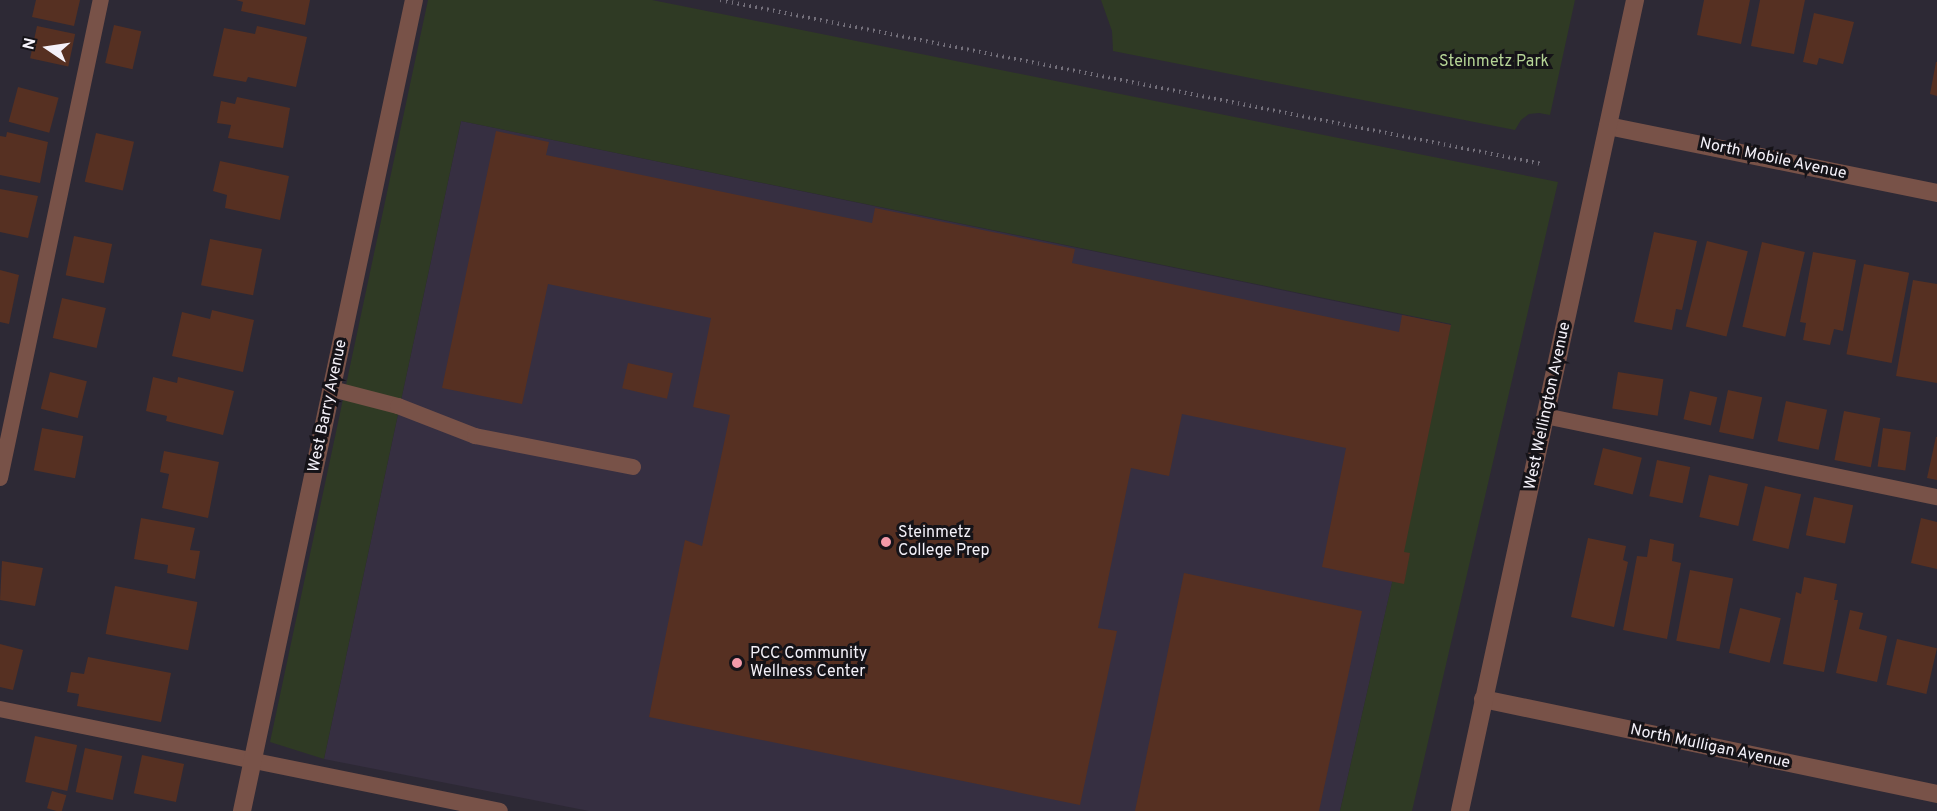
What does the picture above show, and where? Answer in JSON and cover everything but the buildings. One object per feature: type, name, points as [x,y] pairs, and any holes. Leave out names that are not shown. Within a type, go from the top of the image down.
[{"type":"street","name":"West Barry Avenue","points":[[242,811],[414,0]]},
{"type":"street","name":"West Wellington Avenue","points":[[1460,811],[1635,0]]},
{"type":"street","name":"North Mobile Avenue","points":[[1608,126],[1937,193]]},
{"type":"street","name":"North Mulligan Avenue","points":[[1483,699],[1937,794]]},
{"type":"lane","points":[[0,478],[101,0]]},
{"type":"lane","points":[[332,389],[398,406],[476,436],[633,467]]},
{"type":"lane","points":[[1545,416],[1937,497]]},
{"type":"lane","points":[[0,709],[500,811]]},
{"type":"path","points":[[720,0],[1542,164]]},
{"type":"shaded area","name":"Steinmetz College Prep","points":[[461,121],[1451,325],[1340,811],[589,811],[324,759]]},
{"type":"green space","points":[[428,0],[652,0],[1558,182],[1412,811],[1340,811],[1451,324],[461,121],[324,759],[270,742]]},
{"type":"green space","name":"Steinmetz Park","points":[[1101,0],[1575,0],[1550,115],[1529,114],[1521,120],[1515,130],[1113,51],[1112,31]]},
{"type":"place","name":"Steinmetz College Prep","points":[[886,542]]},
{"type":"place","name":"PCC Community Wellness Center","points":[[737,663]]}]
